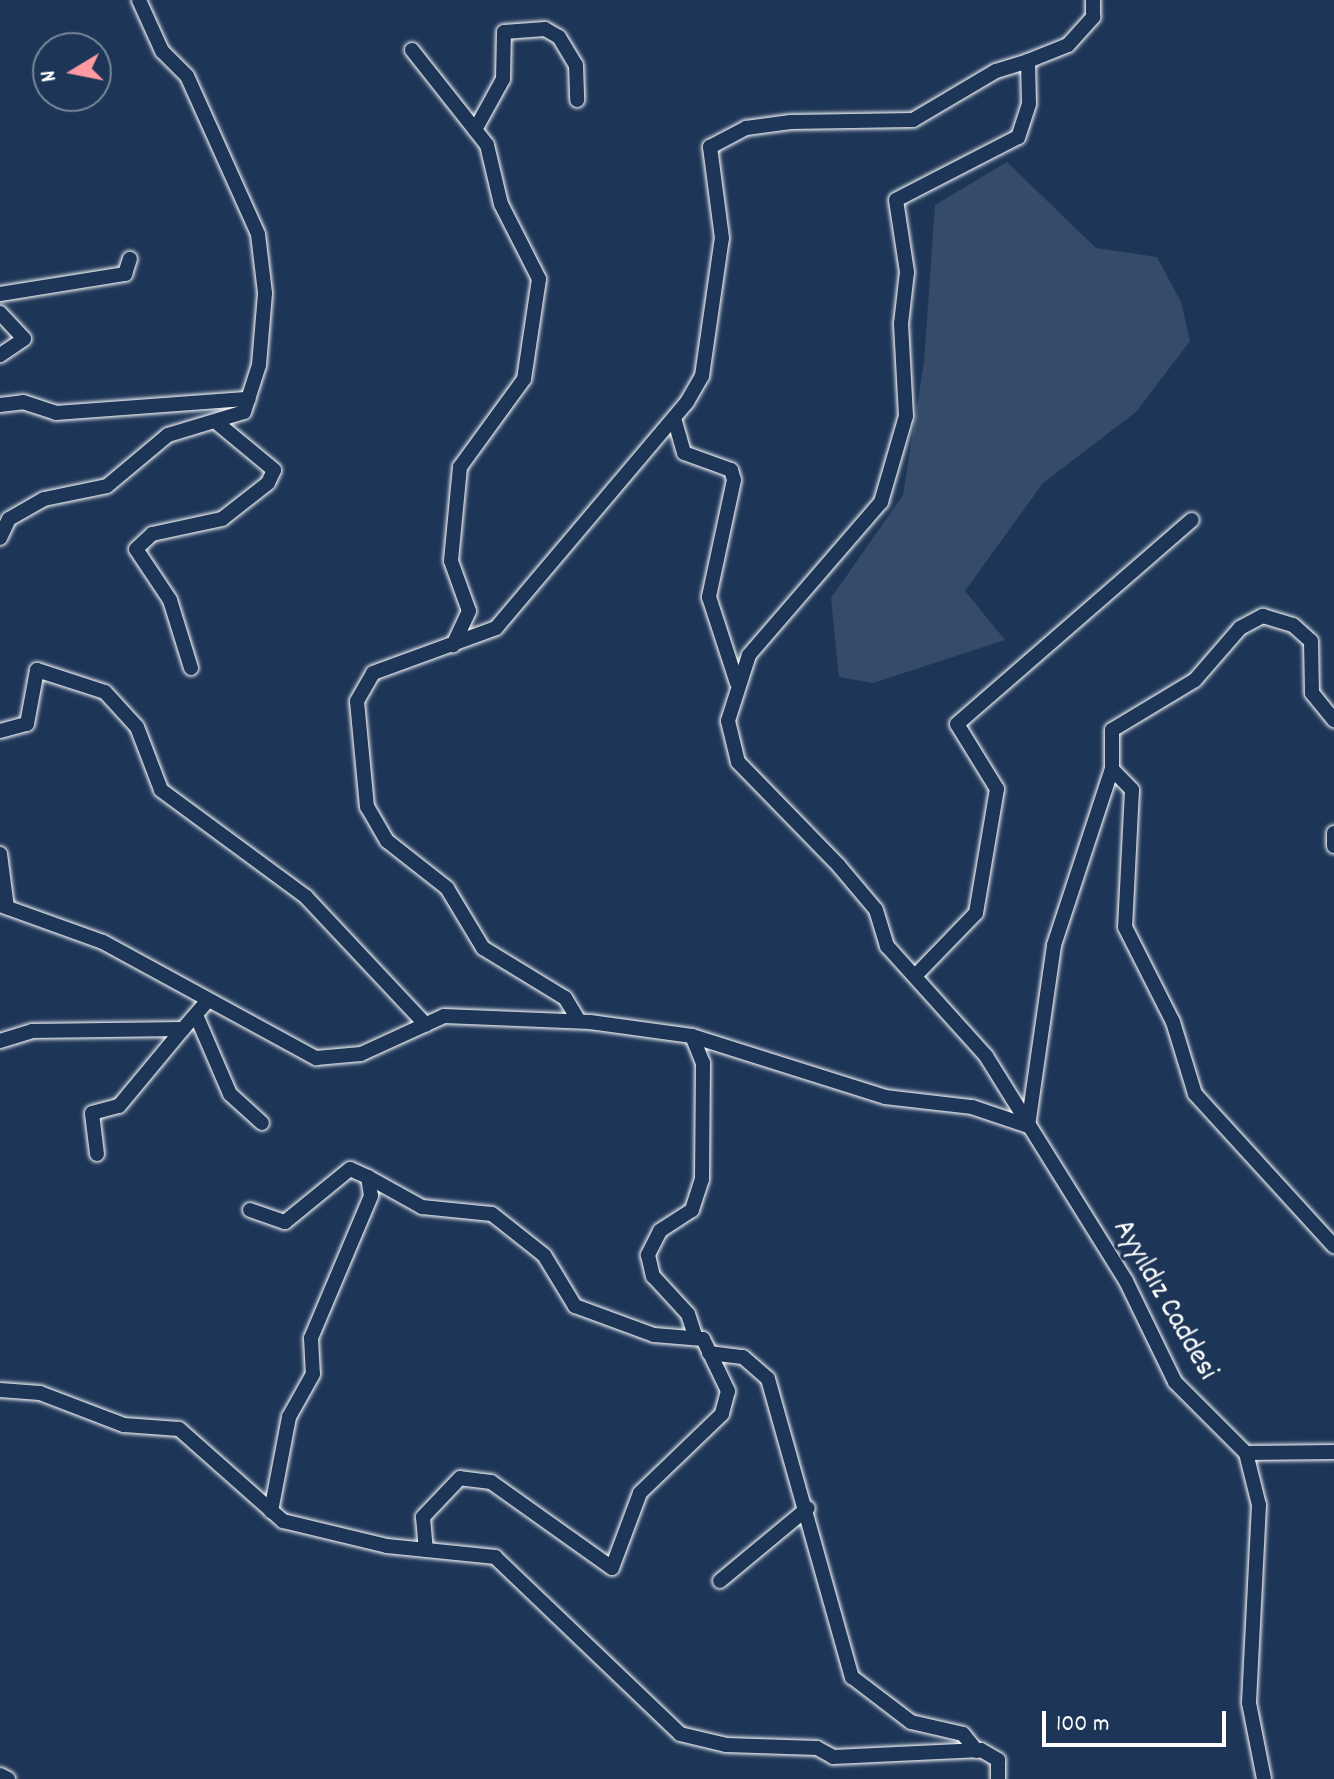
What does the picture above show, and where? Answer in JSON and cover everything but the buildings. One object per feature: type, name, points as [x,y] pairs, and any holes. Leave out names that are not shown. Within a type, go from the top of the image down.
[{"type":"street","points":[[0,538],[9,519],[44,499],[107,486],[146,448],[244,412],[248,399],[265,330],[258,234],[187,76],[162,51],[139,0]]},
{"type":"street","points":[[579,1021],[565,998],[483,948],[447,888],[387,841],[367,807],[357,701],[373,673],[496,628],[541,583],[674,418],[702,376],[722,238],[710,147],[746,128],[791,122],[913,120],[996,71],[1068,45],[1093,17],[1093,0]]},
{"type":"street","points":[[475,130],[503,79],[504,32],[545,29],[559,37],[576,65],[577,100]]},
{"type":"street","points":[[412,50],[475,130],[539,279],[524,379],[460,467],[451,561],[469,611],[453,646]]},
{"type":"street","name":"Ayyıldız Caddesi","points":[[1028,61],[1029,104],[1018,137],[896,200],[907,272],[901,324],[906,416],[881,502],[749,655],[737,683],[728,721],[738,762],[876,910],[887,946],[986,1056],[1126,1281],[1175,1382],[1246,1453]]},
{"type":"street","points":[[0,294],[125,274],[130,259]]},
{"type":"street","points":[[0,313],[24,339],[0,355]]},
{"type":"street","points":[[0,405],[23,402],[56,413],[248,399]]},
{"type":"street","points":[[674,418],[684,453],[731,470],[734,480],[709,597],[737,683]]},
{"type":"street","points":[[191,668],[170,600],[136,549],[152,534],[222,519],[268,483],[274,470],[216,422]]},
{"type":"street","points":[[916,975],[976,913],[997,789],[957,724],[1192,520]]},
{"type":"street","points":[[0,854],[4,907],[103,942],[316,1058],[361,1054],[426,1025],[484,1015],[579,1021],[692,1036],[885,1097],[972,1107],[1028,1126],[1054,945],[1112,769],[1112,730],[1178,693],[1240,628],[1263,616],[1293,625],[1311,641],[1312,693],[1334,720]]},
{"type":"street","points":[[0,731],[27,724],[37,670],[105,692],[137,727],[161,790],[306,897],[426,1025]]},
{"type":"street","points":[[1112,769],[1132,790],[1125,927],[1173,1022],[1195,1094],[1334,1246]]},
{"type":"street","points":[[1334,833],[1334,846]]},
{"type":"street","points":[[97,1154],[92,1113],[119,1106],[208,1000]]},
{"type":"street","points":[[196,1015],[230,1094],[262,1123]]},
{"type":"street","points":[[0,1041],[32,1031],[183,1029]]},
{"type":"street","points":[[426,1550],[423,1517],[460,1478],[491,1482],[612,1568],[640,1493],[722,1414],[728,1391],[709,1353],[696,1338],[679,1302],[653,1276],[648,1255],[660,1231],[692,1210],[702,1179],[703,1063],[692,1036]]},
{"type":"street","points":[[250,1210],[285,1222],[350,1169],[422,1207],[492,1214],[544,1255],[575,1306],[654,1335],[696,1338]]},
{"type":"street","points":[[271,1511],[289,1417],[313,1374],[311,1338],[371,1196],[368,1177]]},
{"type":"street","points":[[709,1353],[743,1357],[768,1379],[808,1508],[852,1677],[911,1722],[963,1734],[977,1751]]},
{"type":"street","points":[[0,1390],[40,1393],[124,1425],[179,1429],[283,1521],[426,1550],[495,1557],[680,1734],[726,1745],[817,1748],[833,1757],[977,1751],[998,1760],[998,1779]]},
{"type":"street","points":[[1264,1779],[1249,1703],[1259,1505],[1246,1453],[1334,1452]]},
{"type":"street","points":[[720,1581],[808,1508]]},
{"type":"street","points":[[0,1775],[8,1779]]},
{"type":"shaded area","points":[[1007,162],[1096,248],[1157,257],[1181,302],[1190,341],[1136,412],[1043,483],[965,591],[1005,640],[873,683],[839,677],[831,598],[903,495],[924,362],[935,205]]}]
